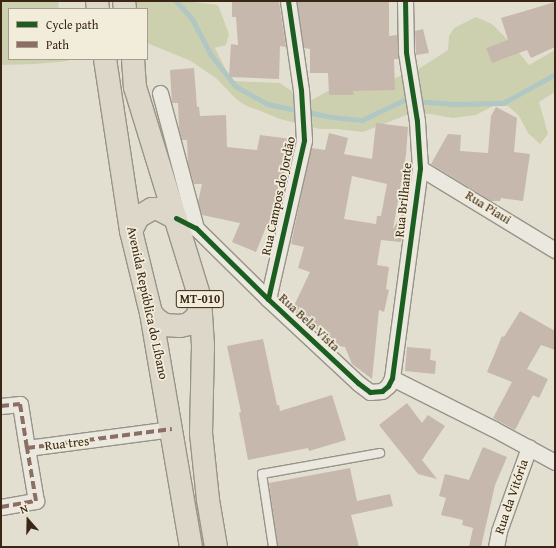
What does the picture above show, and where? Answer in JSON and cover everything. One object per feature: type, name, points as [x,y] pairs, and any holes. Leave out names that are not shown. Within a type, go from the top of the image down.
[{"type":"main road","name":"Avenida República do Líbano","points":[[105,60],[131,231],[151,313],[191,547]]},
{"type":"main road","name":"MT-010","points":[[133,60],[135,87],[200,298],[203,346],[201,433],[208,500],[216,547]]},
{"type":"main road","points":[[131,231],[138,217],[152,209],[158,209],[176,218]]},
{"type":"main road","points":[[151,313],[156,319],[165,325],[174,327],[189,324],[198,316],[200,298]]},
{"type":"street","name":"Rua Campos do Jordão","points":[[268,299],[304,140],[301,90],[288,1]]},
{"type":"street","name":"Rua Brilhante","points":[[392,378],[420,168],[417,121],[410,86],[406,52],[405,1]]},
{"type":"street","points":[[160,92],[196,228]]},
{"type":"street","name":"Rua Piaui","points":[[420,168],[555,250]]},
{"type":"street","name":"Rua Bela Vista","points":[[176,218],[196,228],[268,299],[358,383],[370,392],[382,391],[388,386],[392,378]]},
{"type":"street","points":[[392,378],[529,447],[555,462]]},
{"type":"street","name":"Rua tres","points":[[1,406],[20,404],[27,448],[172,429]]},
{"type":"street","name":"Rua da Vitória","points":[[496,547],[499,531],[529,447]]},
{"type":"street","points":[[1,507],[36,501],[27,448]]},
{"type":"lane","points":[[273,547],[262,474],[380,453]]},
{"type":"green space","points":[[1,1],[58,1],[59,8],[8,8],[8,60],[68,61],[1,65]]},
{"type":"green space","points":[[127,1],[186,1],[218,5],[229,34],[226,45],[215,48],[233,81],[280,83],[308,102],[328,91],[370,87],[417,70],[448,50],[449,36],[454,28],[476,17],[492,24],[510,42],[529,65],[555,50],[555,92],[539,102],[548,134],[540,144],[528,133],[519,116],[508,106],[493,106],[476,115],[453,118],[430,114],[409,114],[363,132],[320,129],[280,119],[245,105],[236,99],[217,79],[191,61],[148,43],[148,8],[129,8]]},
{"type":"building","points":[[232,1],[279,1],[286,47],[280,46],[279,79],[229,77],[231,44],[238,45],[236,17],[232,17]]},
{"type":"building","points":[[297,1],[389,1],[389,36],[397,35],[398,59],[394,59],[395,90],[353,91],[354,95],[329,95],[328,73],[310,73],[310,49],[304,48]]},
{"type":"building","points":[[555,2],[555,47],[531,58],[527,50],[492,63],[486,48],[508,40],[501,18]]},
{"type":"building","points":[[423,29],[429,53],[416,55],[415,31]]},
{"type":"building","points":[[194,68],[197,107],[199,107],[200,116],[226,115],[227,147],[257,150],[260,135],[291,139],[290,144],[292,144],[281,185],[279,184],[269,228],[266,227],[256,252],[232,242],[240,223],[202,215],[198,202],[202,184],[194,184],[188,164],[187,140],[182,140],[179,128],[178,103],[172,103],[170,70]]},
{"type":"building","points":[[496,107],[517,118],[514,152],[530,154],[523,201],[501,198],[500,201],[491,201],[431,164],[448,134],[461,135],[460,151],[488,153],[491,116]]},
{"type":"building","points":[[376,123],[408,127],[406,155],[393,229],[406,207],[401,242],[381,240],[377,265],[389,267],[386,289],[389,290],[384,312],[379,310],[372,379],[352,364],[345,347],[329,344],[326,341],[326,333],[310,326],[292,310],[310,272],[298,268],[304,247],[291,244],[311,148],[325,150],[329,133],[348,138],[344,154],[372,159]],"holes":[[[352,176],[387,184],[381,216],[377,216],[376,224],[344,219]]]},
{"type":"building","points":[[520,311],[555,331],[555,350],[541,345],[527,369],[548,379],[539,398],[533,395],[515,430],[493,418],[512,382],[487,372],[502,336],[504,337]]},
{"type":"building","points":[[263,339],[277,405],[279,405],[280,411],[332,395],[346,440],[309,451],[308,448],[248,460],[239,413],[241,412],[227,346]]},
{"type":"building","points":[[407,347],[431,349],[430,360],[436,361],[435,374],[405,371]]},
{"type":"building","points":[[407,403],[422,423],[428,415],[445,426],[422,460],[437,479],[418,474],[379,425]]},
{"type":"building","points":[[483,447],[507,457],[495,485],[481,547],[469,547],[473,528],[462,525],[463,520],[441,515],[446,498],[439,496],[445,474],[469,480]]},
{"type":"building","points":[[350,468],[357,501],[390,494],[393,506],[351,515],[359,547],[278,547],[269,483]]},
{"type":"waterway","points":[[176,1],[192,19],[211,55],[235,86],[267,104],[332,117],[362,120],[404,100],[452,104],[503,103],[555,74]]},
{"type":"marked path","points":[[1,406],[20,404],[27,448],[172,429]]},
{"type":"marked path","points":[[1,507],[36,501],[27,448]]},
{"type":"cycle path","points":[[268,299],[304,140],[301,90],[288,1]]},
{"type":"cycle path","points":[[176,218],[196,228],[268,299],[358,383],[370,392],[382,391],[388,386],[392,378],[420,168],[417,121],[406,52],[405,1]]}]
